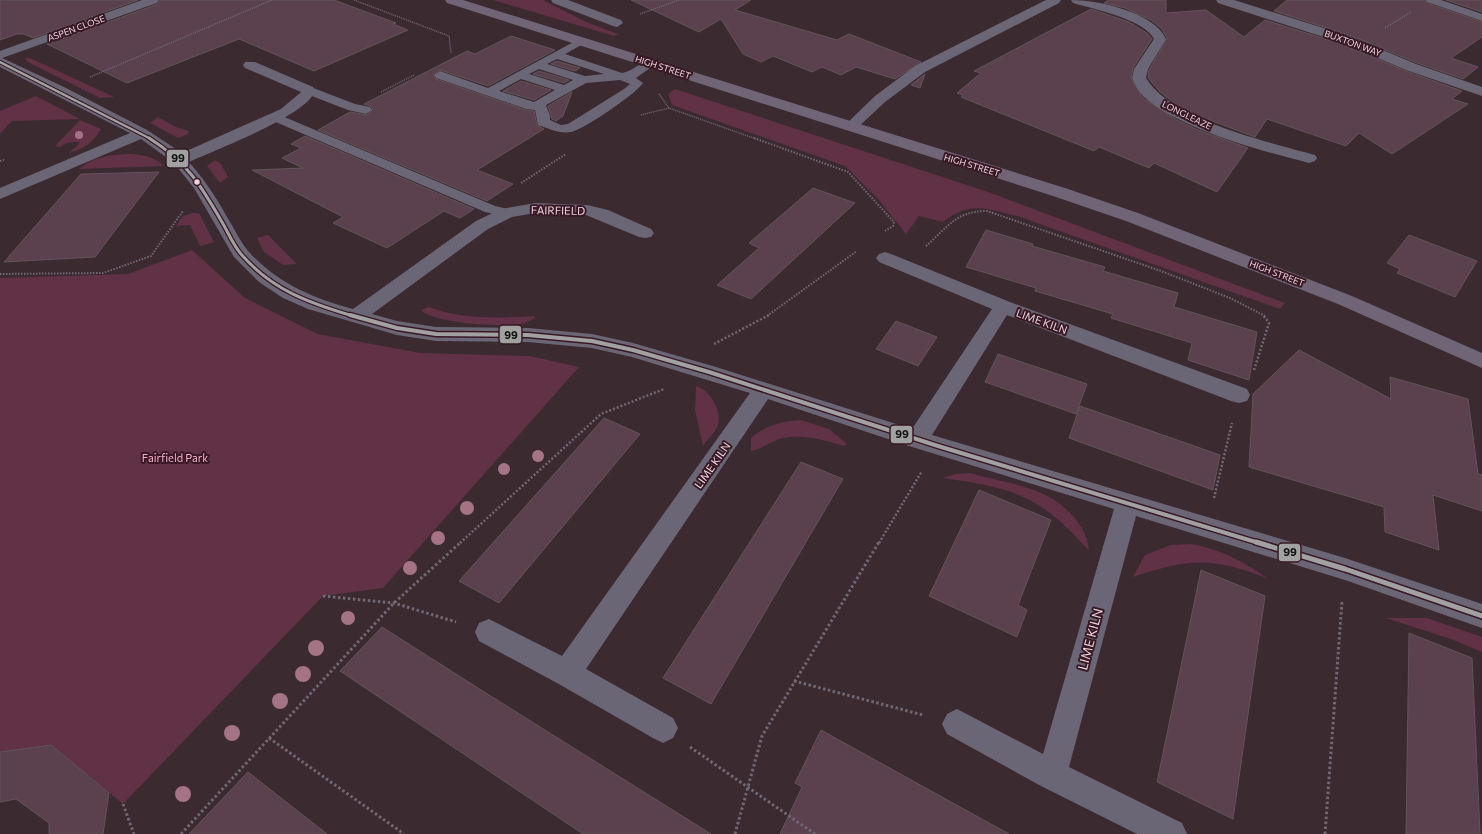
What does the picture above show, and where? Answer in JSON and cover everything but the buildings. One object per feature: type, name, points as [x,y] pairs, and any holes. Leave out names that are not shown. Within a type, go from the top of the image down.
[{"type":"main road","name":"HIGH STREET","points":[[451,0],[850,127],[1051,189],[1132,217],[1346,300],[1482,361]]},
{"type":"street","name":"ASPEN CLOSE","points":[[0,55],[153,0]]},
{"type":"street","points":[[557,0],[618,23]]},
{"type":"street","points":[[850,127],[880,99],[920,69],[1054,0]]},
{"type":"street","name":"LONGLEAZE","points":[[1077,0],[1137,20],[1150,26],[1157,33],[1160,39],[1158,46],[1140,70],[1139,78],[1148,92],[1157,101],[1200,123],[1309,158]]},
{"type":"street","name":"BUXTON WAY","points":[[1222,0],[1355,43],[1411,67],[1482,92]]},
{"type":"street","points":[[0,62],[59,90],[155,140],[180,160],[201,187],[240,253],[266,278],[290,294],[316,305],[397,328],[436,334],[528,335],[592,341],[679,363],[764,389],[927,443],[1345,569],[1482,616]]},
{"type":"street","points":[[180,160],[275,117],[300,102],[307,95],[308,90],[250,65]]},
{"type":"street","points":[[0,194],[142,133]]},
{"type":"street","name":"FAIRFIELD","points":[[355,317],[482,224],[507,213],[535,208],[586,210],[602,214],[645,233]]},
{"type":"street","name":"LIME KILN","points":[[885,258],[1003,306],[1239,394]]},
{"type":"street","name":"LIME KILN","points":[[927,443],[1003,306]]},
{"type":"street","name":"LIME KILN","points":[[567,673],[764,389]]},
{"type":"street","name":"LIME KILN","points":[[1052,775],[1127,504]]},
{"type":"street","points":[[489,632],[567,673],[663,728]]},
{"type":"street","points":[[958,724],[1052,775],[1171,834]]},
{"type":"lane","points":[[1431,0],[1482,18]]},
{"type":"lane","points":[[489,92],[581,41]]},
{"type":"lane","points":[[544,102],[543,122],[560,129],[571,128],[636,86],[637,83],[633,80],[556,55]]},
{"type":"lane","points":[[537,65],[584,80],[624,77],[637,73],[652,63]]},
{"type":"lane","points":[[440,75],[530,106],[544,102],[584,80]]},
{"type":"lane","points":[[519,75],[566,90]]},
{"type":"lane","points":[[503,84],[544,102]]},
{"type":"lane","points":[[308,90],[352,107],[366,110]]},
{"type":"lane","points":[[275,117],[490,209],[507,213]]},
{"type":"path","points":[[59,90],[272,0]]},
{"type":"path","points":[[354,0],[449,36],[452,56]]},
{"type":"path","points":[[618,23],[679,0]]},
{"type":"path","points":[[1355,43],[1413,12]]},
{"type":"path","points":[[352,107],[418,73]]},
{"type":"path","points":[[658,93],[669,108],[842,169],[894,222],[893,226],[880,234]]},
{"type":"path","points":[[0,161],[4,160]]},
{"type":"path","points":[[0,274],[103,273],[151,256],[201,187]]},
{"type":"path","points":[[905,266],[960,214],[980,211],[1006,218],[1161,271],[1230,298],[1265,316],[1269,323],[1249,385],[1239,394],[1207,528]]},
{"type":"path","points":[[679,363],[776,311],[862,247]]},
{"type":"path","points":[[181,834],[394,603],[601,414],[709,372]]},
{"type":"path","points":[[735,834],[762,736],[927,443]]},
{"type":"path","points":[[1325,834],[1345,569]]},
{"type":"path","points":[[323,596],[394,603],[489,632]]},
{"type":"path","points":[[794,681],[958,724]]},
{"type":"path","points":[[663,728],[815,834]]},
{"type":"path","points":[[269,738],[404,834]]},
{"type":"path","points":[[123,804],[134,834]]},
{"type":"green space","points":[[493,0],[543,0],[586,22],[618,34],[614,36]]},
{"type":"green space","points":[[26,58],[30,58],[114,97],[100,98],[26,61]]},
{"type":"green space","points":[[675,89],[985,191],[1285,303],[1280,309],[1020,217],[989,209],[980,208],[962,211],[943,222],[919,216],[906,234],[878,199],[845,166],[672,105],[668,94]]},
{"type":"green space","points":[[36,96],[80,119],[12,121],[0,134],[0,111]]},
{"type":"green space","points":[[158,117],[176,127],[189,131],[188,134],[178,138],[150,123]]},
{"type":"green space","points":[[80,120],[101,129],[92,141],[84,147],[69,153],[80,143],[72,142],[60,147],[55,146]]},
{"type":"green space","points":[[126,154],[146,156],[156,160],[164,166],[79,169],[101,157]]},
{"type":"green space","points":[[215,160],[221,164],[228,177],[220,183],[207,166]]},
{"type":"green space","points":[[192,213],[199,213],[214,242],[200,246],[190,225],[176,226],[183,216]]},
{"type":"green space","points":[[268,235],[297,264],[283,265],[264,252],[257,238]]},
{"type":"green space","name":"Fairfield Park","points":[[192,250],[245,298],[318,334],[420,353],[530,356],[579,367],[383,588],[323,596],[123,804],[51,745],[0,752],[0,278],[128,274]]},
{"type":"green space","points":[[429,307],[468,316],[534,316],[535,318],[523,324],[484,325],[440,319],[428,315],[421,310]]},
{"type":"green space","points":[[696,386],[707,392],[711,397],[715,403],[719,416],[717,428],[703,446],[695,410]]},
{"type":"green space","points":[[801,420],[829,429],[847,444],[844,446],[803,437],[787,437],[751,451],[751,438],[762,430],[780,423]]},
{"type":"green space","points":[[970,473],[1015,484],[1050,497],[1066,509],[1079,524],[1088,542],[1089,551],[1072,532],[1056,518],[1040,506],[1025,498],[1008,491],[989,486],[943,478],[955,474]]},
{"type":"green space","points":[[1191,544],[1213,549],[1232,557],[1269,579],[1231,567],[1201,563],[1186,563],[1171,566],[1133,577],[1145,555],[1171,545]]},
{"type":"green space","points":[[1386,618],[1427,618],[1482,637],[1482,652],[1451,639]]},
{"type":"transit line","name":"99","points":[[0,62],[142,133],[167,149],[180,160],[201,187],[240,253],[266,278],[290,294],[315,305],[397,328],[436,334],[528,335],[592,341],[633,350],[709,372],[938,446],[1345,569],[1482,616]]}]
